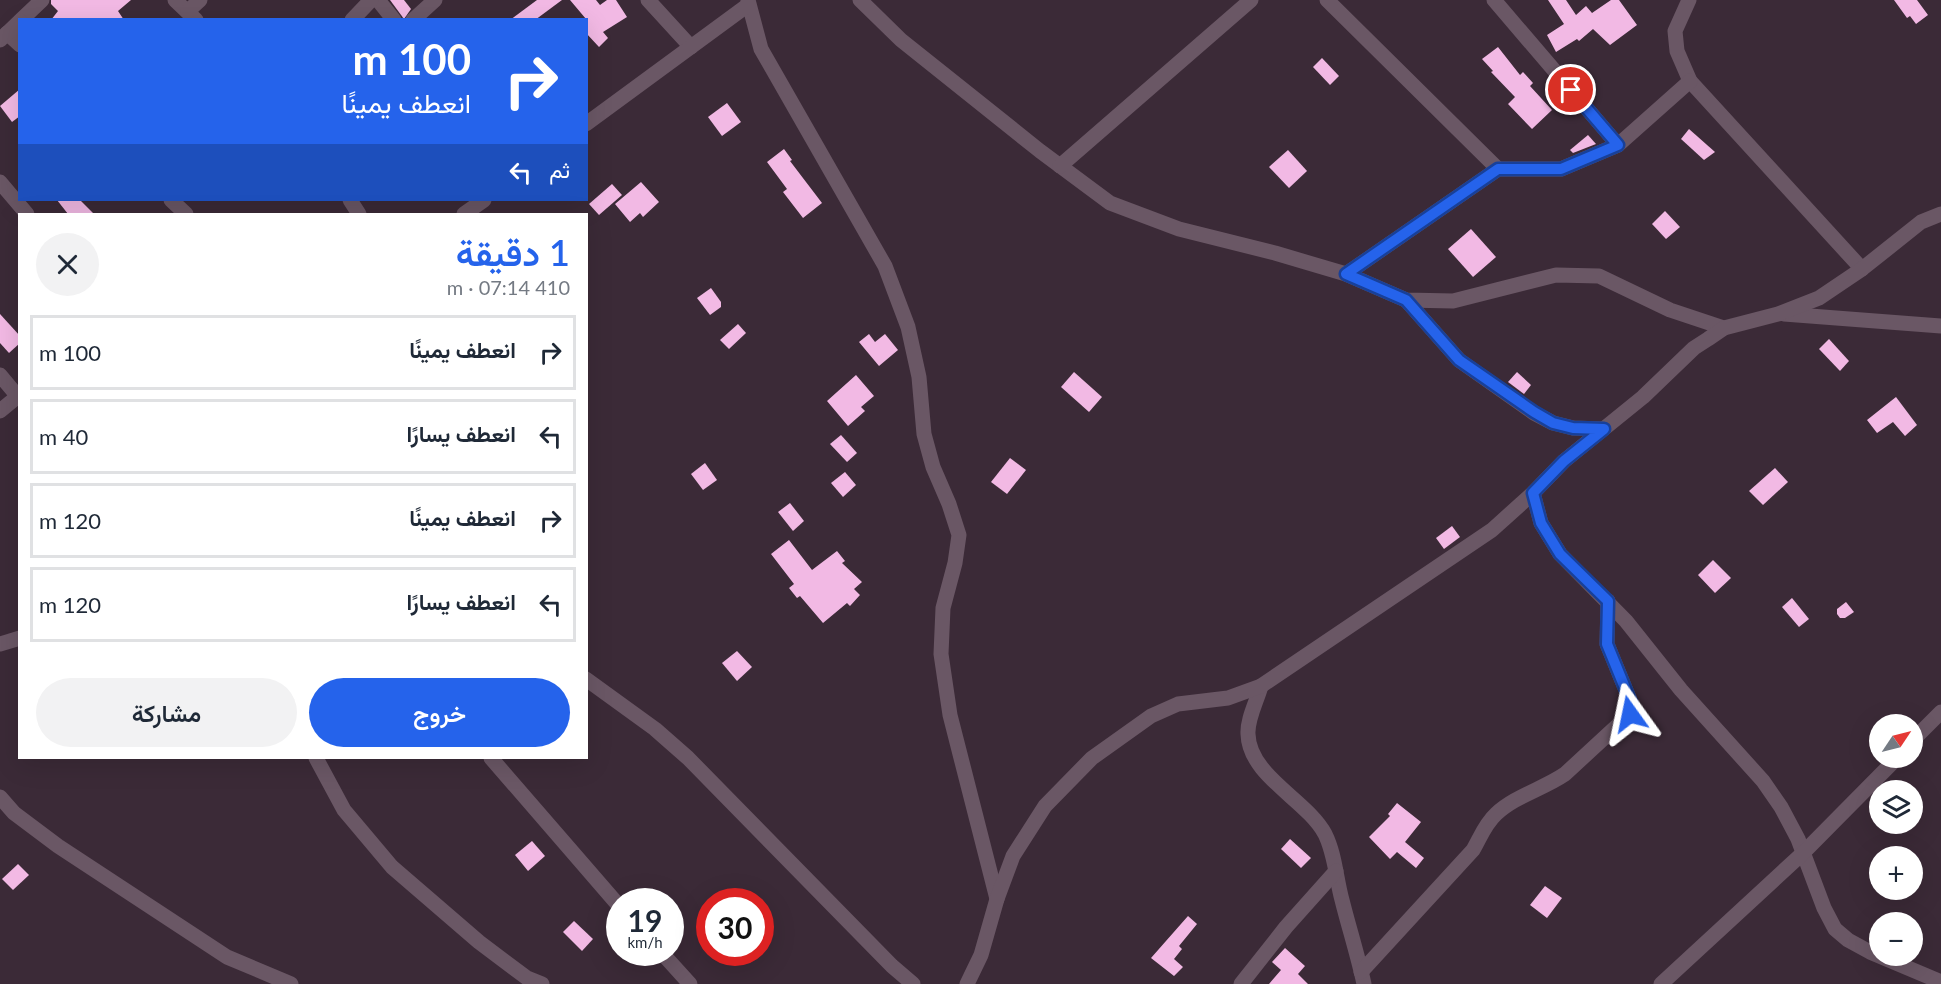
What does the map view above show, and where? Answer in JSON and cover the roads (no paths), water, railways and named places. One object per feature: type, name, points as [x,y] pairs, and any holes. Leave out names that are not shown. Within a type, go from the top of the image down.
[{"type":"street","points":[[22,18],[42,0]]},
{"type":"street","points":[[175,0],[192,15],[200,0]]},
{"type":"street","points":[[353,18],[371,0]]},
{"type":"street","points":[[378,0],[392,18]]},
{"type":"street","points":[[414,18],[435,0]]},
{"type":"street","points":[[648,0],[691,47]]},
{"type":"street","points":[[860,0],[901,40],[1110,203],[1179,229],[1275,252],[1346,274],[1406,300],[1454,301],[1556,274],[1599,276],[1670,310],[1724,328]]},
{"type":"street","points":[[1060,166],[1251,0]]},
{"type":"street","points":[[1327,0],[1498,169]]},
{"type":"street","points":[[1494,0],[1618,145]]},
{"type":"street","points":[[1689,0],[1675,31],[1677,51],[1690,81],[1862,269]]},
{"type":"street","points":[[588,123],[748,3],[761,49],[885,266],[908,327],[919,376],[924,434],[933,466],[959,535],[955,563],[943,608],[941,654],[950,715],[998,899]]},
{"type":"street","points":[[18,22],[4,36],[18,44]]},
{"type":"street","points":[[1346,274],[1498,169],[1561,169],[1618,145],[1690,81]]},
{"type":"street","points":[[0,182],[26,213]]},
{"type":"street","points":[[172,201],[185,213]]},
{"type":"street","points":[[465,213],[483,201]]},
{"type":"street","points":[[967,984],[981,955],[1013,856],[1045,806],[1092,758],[1151,716],[1178,704],[1228,698],[1261,686],[1492,530],[1564,461],[1643,397],[1694,348],[1724,328],[1778,314],[1819,298],[1862,269],[1921,222],[1941,214]]},
{"type":"street","points":[[1406,300],[1459,360],[1534,412],[1553,423],[1573,428],[1604,429]]},
{"type":"street","points":[[1778,314],[1941,326]]},
{"type":"street","points":[[0,375],[18,398],[0,411]]},
{"type":"street","points":[[1533,493],[1541,523],[1560,554],[1608,601],[1681,690],[1763,781],[1781,807],[1835,929],[1848,940],[1870,952],[1941,982]]},
{"type":"street","points":[[1363,978],[1473,850],[1495,814],[1555,781],[1630,714],[1633,709],[1632,705],[1607,644],[1608,601]]},
{"type":"street","points":[[0,644],[18,639]]},
{"type":"street","points":[[588,680],[655,729],[688,758],[892,966],[914,984]]},
{"type":"street","points":[[1261,686],[1249,724],[1248,735],[1251,750],[1264,770],[1314,817],[1324,832],[1332,850],[1363,978]]},
{"type":"street","points":[[1923,730],[1941,712]]},
{"type":"street","points":[[317,759],[344,810],[392,867],[478,942],[526,978],[542,984]]},
{"type":"street","points":[[492,759],[606,891]]},
{"type":"street","points":[[1661,984],[1803,853],[1887,768]]},
{"type":"street","points":[[0,796],[14,813],[58,846],[227,957],[291,984]]},
{"type":"street","points":[[1241,984],[1286,927],[1336,871]]},
{"type":"street","points":[[674,966],[690,984]]}]
